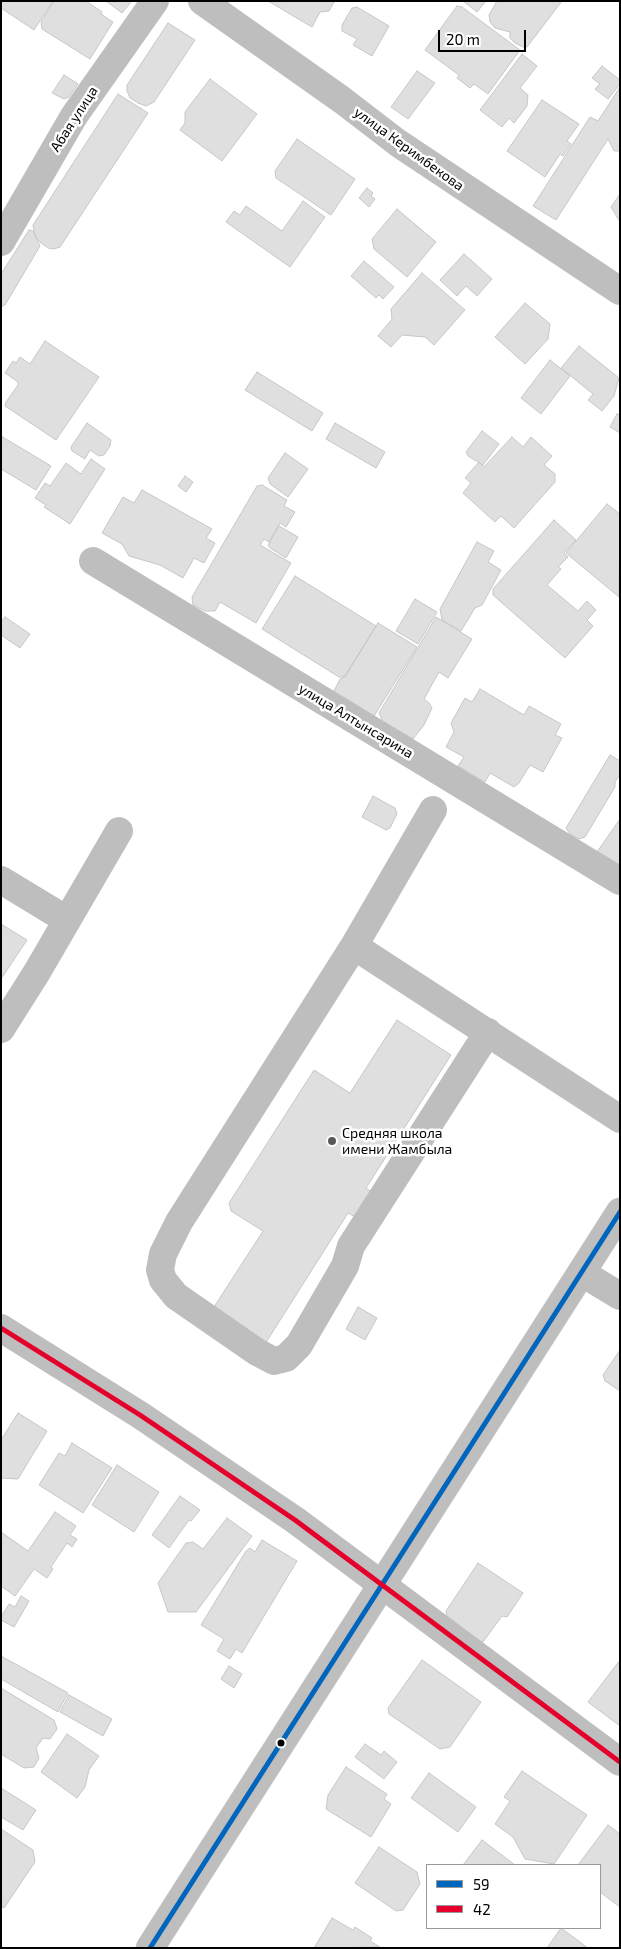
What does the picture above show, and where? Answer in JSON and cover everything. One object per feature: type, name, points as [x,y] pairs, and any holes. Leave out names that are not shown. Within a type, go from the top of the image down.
[{"type":"main road","name":"Абая улица","points":[[1,242],[74,116],[155,1]]},
{"type":"main road","name":"улица Керимбекова","points":[[202,1],[342,100],[398,143],[620,291]]},
{"type":"main road","name":"улица Алтынсарина","points":[[93,561],[620,881]]},
{"type":"main road","points":[[433,810],[354,946],[180,1222],[163,1254],[160,1270],[163,1280],[176,1296],[257,1352],[274,1360],[286,1358],[299,1345],[345,1266],[351,1246],[488,1032]]},
{"type":"main road","points":[[1,1029],[119,831]]},
{"type":"main road","points":[[1,880],[67,920]]},
{"type":"main road","points":[[354,946],[620,1119]]},
{"type":"main road","points":[[150,1948],[620,1212]]},
{"type":"main road","points":[[582,1273],[620,1296]]},
{"type":"main road","points":[[1,1328],[140,1415],[279,1509],[620,1762]]},
{"type":"building","points":[[1,1],[53,1],[34,30],[1,8]]},
{"type":"building","points":[[54,1],[86,1],[113,22],[90,59],[42,29],[41,22]]},
{"type":"building","points":[[106,1],[132,1],[122,13]]},
{"type":"building","points":[[268,1],[334,2],[329,11],[320,12],[312,27]]},
{"type":"building","points":[[463,1],[486,1],[477,12]]},
{"type":"building","points":[[497,1],[562,1],[527,47],[523,47],[510,38],[510,32],[495,28],[490,22],[489,15]]},
{"type":"building","points":[[457,6],[462,7],[520,50],[488,94],[474,84],[470,88],[457,78],[459,75],[425,50]]},
{"type":"building","points":[[357,7],[389,26],[372,56],[353,45],[357,39],[342,31],[342,25],[352,8]]},
{"type":"building","points":[[168,23],[195,40],[154,102],[146,106],[130,98],[127,85]]},
{"type":"building","points":[[522,54],[537,66],[520,88],[528,95],[527,106],[514,123],[509,118],[502,127],[480,110]]},
{"type":"building","points":[[602,66],[620,80],[620,84],[608,99],[595,89],[600,84],[592,78]]},
{"type":"building","points":[[417,71],[435,83],[408,119],[391,107]]},
{"type":"building","points":[[64,75],[78,84],[69,97],[64,99],[52,93]]},
{"type":"building","points":[[210,79],[257,114],[222,161],[180,130],[185,123],[185,112]]},
{"type":"building","points":[[620,87],[620,151],[614,151],[608,139],[556,220],[533,206],[590,117],[598,121]]},
{"type":"building","points":[[118,94],[148,113],[60,247],[48,248],[35,236],[33,225]]},
{"type":"building","points":[[542,100],[579,124],[567,141],[571,144],[563,156],[560,154],[545,177],[507,151]]},
{"type":"building","points":[[297,139],[355,179],[331,215],[276,178],[275,171]]},
{"type":"building","points":[[367,188],[373,193],[371,196],[375,199],[369,207],[359,198]]},
{"type":"building","points":[[620,194],[620,222],[611,207]]},
{"type":"building","points":[[303,201],[325,217],[290,267],[226,222],[234,211],[240,215],[246,206],[282,231]]},
{"type":"building","points":[[397,209],[436,242],[407,277],[374,249],[372,239]]},
{"type":"building","points":[[29,230],[33,231],[40,246],[5,305],[1,307],[1,274]]},
{"type":"building","points":[[464,254],[492,279],[477,296],[466,286],[457,296],[440,280]]},
{"type":"building","points":[[364,261],[394,287],[383,299],[379,295],[376,298],[351,276]]},
{"type":"building","points":[[422,273],[465,310],[434,345],[425,337],[402,335],[391,347],[378,336],[392,319],[391,309]]},
{"type":"building","points":[[525,303],[550,324],[548,339],[525,364],[495,337]]},
{"type":"building","points":[[45,341],[99,377],[56,440],[5,406],[18,382],[5,373],[13,361],[16,363],[20,357],[30,364]]},
{"type":"building","points":[[579,346],[619,378],[614,396],[602,411],[588,400],[593,394],[561,368]]},
{"type":"building","points":[[550,360],[570,376],[541,414],[521,398]]},
{"type":"building","points":[[257,372],[323,413],[312,431],[245,390]]},
{"type":"building","points":[[617,414],[620,415],[620,433],[610,427]]},
{"type":"building","points":[[87,423],[111,440],[110,446],[104,455],[99,456],[90,450],[85,459],[72,451],[71,447]]},
{"type":"building","points":[[335,423],[385,452],[376,468],[326,439]]},
{"type":"building","points":[[482,431],[499,444],[483,465],[468,456],[466,452]]},
{"type":"building","points":[[1,436],[51,466],[36,490],[1,469]]},
{"type":"building","points":[[512,437],[523,447],[531,437],[552,456],[544,465],[555,474],[555,482],[514,528],[501,516],[495,522],[463,493],[471,483],[465,478],[479,462],[484,467]]},
{"type":"building","points":[[285,453],[308,469],[288,497],[270,484],[268,478]]},
{"type":"building","points":[[91,459],[105,469],[70,524],[44,507],[46,505],[35,498],[45,483],[50,486],[66,463],[81,474]]},
{"type":"building","points":[[185,476],[193,482],[186,492],[178,486]]},
{"type":"building","points":[[262,485],[287,500],[284,506],[295,512],[286,527],[280,523],[269,542],[264,539],[260,545],[291,563],[256,623],[220,602],[215,611],[205,611],[193,605],[192,597],[257,486]]},
{"type":"building","points":[[142,490],[212,529],[206,538],[215,543],[204,563],[194,558],[183,578],[160,565],[129,556],[122,544],[102,533],[123,497],[134,503]]},
{"type":"building","points":[[607,504],[620,514],[619,597],[566,553]]},
{"type":"building","points":[[554,520],[576,540],[564,553],[568,557],[558,567],[561,569],[547,585],[578,611],[587,601],[596,610],[587,620],[593,626],[565,658],[493,595],[493,589]]},
{"type":"building","points":[[279,526],[298,537],[286,558],[268,545]]},
{"type":"building","points":[[477,542],[494,551],[488,562],[501,570],[482,605],[475,608],[461,631],[442,620],[440,609]]},
{"type":"building","points":[[295,576],[376,626],[344,677],[339,677],[262,629]]},
{"type":"building","points":[[415,599],[437,612],[418,644],[396,631]]},
{"type":"building","points":[[5,617],[30,634],[20,648],[1,635],[1,622]]},
{"type":"building","points":[[436,617],[472,639],[448,678],[439,672],[424,699],[432,708],[424,725],[413,739],[383,722],[379,713]]},
{"type":"building","points":[[378,623],[417,647],[374,716],[341,704],[334,691],[340,679],[345,677]]},
{"type":"building","points":[[480,689],[524,715],[529,706],[561,724],[555,735],[562,738],[543,772],[530,765],[519,783],[514,787],[490,773],[485,782],[458,766],[464,757],[446,747],[454,732],[451,723],[465,698],[472,702]]},
{"type":"building","points":[[610,755],[620,761],[620,774],[615,782],[615,787],[585,837],[579,839],[570,834],[566,828]]},
{"type":"building","points":[[373,796],[395,808],[397,814],[390,828],[386,830],[362,817]]},
{"type":"building","points":[[620,819],[620,867],[597,852]]},
{"type":"building","points":[[1,924],[27,940],[1,979]]},
{"type":"building","name":"Средняя школа имени Жамбыла","points":[[397,1020],[451,1055],[366,1188],[373,1193],[357,1218],[348,1213],[265,1344],[212,1310],[263,1231],[231,1211],[229,1203],[314,1070],[350,1093]]},
{"type":"building","points":[[358,1307],[377,1318],[365,1340],[346,1329]]},
{"type":"building","points":[[620,1350],[620,1391],[605,1381],[603,1375]]},
{"type":"building","points":[[18,1413],[47,1431],[18,1479],[1,1478],[1,1440]]},
{"type":"building","points":[[72,1443],[112,1468],[83,1513],[39,1485],[59,1453],[65,1456]]},
{"type":"building","points":[[117,1465],[159,1492],[134,1532],[92,1505]]},
{"type":"building","points":[[180,1496],[200,1510],[191,1521],[189,1520],[169,1548],[152,1535]]},
{"type":"building","points":[[55,1512],[76,1526],[70,1535],[77,1539],[72,1547],[67,1543],[51,1567],[53,1569],[47,1578],[34,1569],[15,1596],[1,1586],[1,1532],[28,1551]]},
{"type":"building","points":[[227,1518],[252,1536],[196,1612],[168,1612],[158,1583],[186,1543],[193,1542],[203,1549]]},
{"type":"building","points":[[262,1540],[297,1561],[242,1653],[236,1649],[230,1659],[217,1651],[224,1639],[201,1625],[246,1551],[250,1548],[255,1552]]},
{"type":"building","points":[[478,1563],[523,1593],[507,1617],[502,1616],[483,1642],[479,1642],[447,1617],[446,1611]]},
{"type":"building","points":[[21,1596],[29,1601],[14,1627],[1,1620],[1,1617],[9,1604],[15,1607]]},
{"type":"building","points":[[1,1656],[68,1693],[58,1712],[1,1679]]},
{"type":"building","points":[[422,1660],[481,1702],[450,1747],[440,1749],[389,1714],[388,1708]]},
{"type":"building","points":[[620,1660],[620,1726],[588,1702]]},
{"type":"building","points":[[229,1666],[242,1674],[234,1688],[221,1679]]},
{"type":"building","points":[[1,1688],[54,1720],[57,1729],[50,1739],[43,1738],[36,1748],[39,1758],[34,1767],[24,1768],[1,1754]]},
{"type":"building","points":[[69,1695],[112,1719],[103,1736],[60,1712]]},
{"type":"building","points":[[67,1734],[99,1756],[89,1770],[85,1787],[77,1798],[41,1772]]},
{"type":"building","points":[[365,1744],[381,1755],[384,1751],[397,1762],[384,1779],[355,1757]]},
{"type":"building","points":[[346,1767],[387,1794],[384,1799],[391,1804],[371,1837],[326,1809],[328,1795]]},
{"type":"building","points":[[522,1771],[587,1815],[554,1864],[525,1859],[513,1837],[495,1824],[510,1801],[504,1797]]},
{"type":"building","points":[[429,1773],[476,1807],[458,1832],[411,1798]]},
{"type":"building","points":[[1,1788],[36,1810],[23,1830],[1,1817]]},
{"type":"building","points":[[608,1825],[620,1834],[620,1907],[601,1893],[601,1864],[579,1864]]},
{"type":"building","points":[[1,1829],[33,1850],[35,1862],[4,1908],[1,1906]]},
{"type":"building","points":[[482,1840],[514,1864],[464,1864]]},
{"type":"building","points":[[379,1847],[417,1872],[420,1884],[403,1910],[396,1911],[355,1883]]},
{"type":"building","points":[[332,1918],[353,1930],[355,1927],[372,1938],[370,1941],[380,1947],[314,1948]]},
{"type":"building","points":[[560,1929],[562,1929],[588,1948],[547,1948]]},
{"type":"transit line","name":"59","points":[[150,1948],[620,1212]]},
{"type":"transit line","name":"42","points":[[1,1328],[140,1415],[295,1520],[620,1762]]},
{"type":"place","name":"Средняя школа имени Жамбыла","points":[[332,1141]]}]
